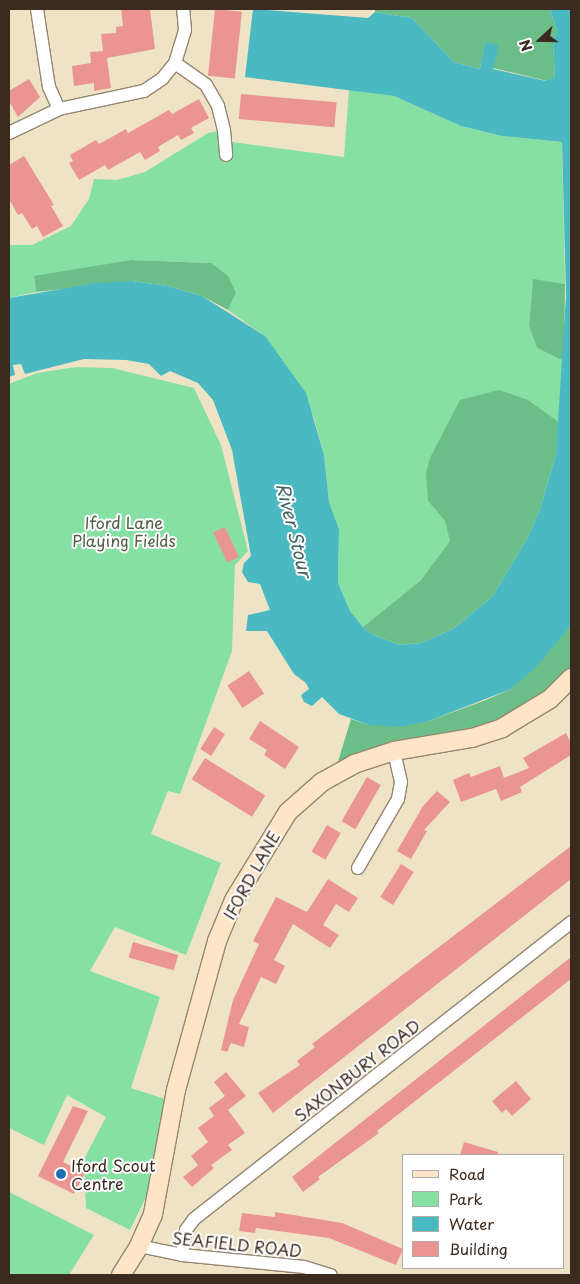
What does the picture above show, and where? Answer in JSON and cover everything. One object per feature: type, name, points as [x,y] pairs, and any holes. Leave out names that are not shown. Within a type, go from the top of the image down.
[{"type":"street","points":[[38,9],[49,87],[59,109]]},
{"type":"street","points":[[9,133],[59,109],[144,91],[162,79],[176,62],[185,30],[183,9]]},
{"type":"street","points":[[176,62],[206,85],[218,106],[224,130],[226,155]]},
{"type":"street","name":"IFORD LANE","points":[[121,1275],[139,1246],[153,1214],[176,1090],[196,1009],[217,941],[234,900],[288,812],[322,782],[340,772],[394,751],[472,738],[502,728],[550,699],[571,678]]},
{"type":"street","points":[[358,868],[398,799],[401,782],[394,751]]},
{"type":"street","name":"SAXONBURY ROAD","points":[[182,1255],[186,1230],[194,1219],[571,922]]},
{"type":"street","name":"SEAFIELD ROAD","points":[[139,1246],[182,1255],[295,1266],[331,1275]]},
{"type":"green space","points":[[375,9],[550,9],[557,31],[553,44],[555,77],[547,81],[493,68],[485,43],[480,69],[454,62],[412,18],[375,12]]},
{"type":"green space","points":[[349,90],[394,96],[461,126],[502,136],[562,142],[565,284],[533,280],[529,326],[537,348],[564,361],[559,422],[528,400],[428,501],[445,521],[451,541],[421,580],[363,627],[350,611],[338,583],[339,529],[329,502],[324,455],[314,418],[265,336],[228,310],[236,293],[211,263],[131,260],[34,277],[36,292],[9,298],[9,245],[32,245],[71,226],[89,199],[94,179],[117,180],[145,172],[208,133],[224,130],[225,141],[344,157]]},
{"type":"green space","points":[[131,260],[211,263],[228,276],[236,293],[228,310],[202,296],[168,286],[132,281],[36,292],[34,276]]},
{"type":"green space","points":[[533,279],[565,284],[564,361],[537,348],[529,326]]},
{"type":"green space","name":"Iford Lane Playing Fields","points":[[76,367],[112,368],[194,388],[221,445],[248,551],[235,565],[232,651],[180,794],[168,791],[151,834],[221,863],[186,955],[115,927],[90,971],[160,997],[131,1088],[165,1099],[148,1193],[130,1230],[86,1208],[84,1159],[106,1117],[67,1095],[44,1145],[9,1128],[9,384],[37,373]]},
{"type":"green space","points":[[499,390],[528,400],[559,422],[556,454],[540,509],[528,537],[493,596],[453,629],[421,643],[400,645],[373,635],[363,627],[421,580],[450,541],[445,521],[428,501],[426,473],[430,458],[460,400]]},
{"type":"green space","points":[[571,625],[571,678],[525,717],[334,775],[351,719],[369,725],[426,722],[486,700],[511,689]]},
{"type":"green space","points":[[9,1192],[94,1235],[69,1275],[9,1275]]},
{"type":"water","name":"River Stour","points":[[253,9],[368,18],[375,12],[412,18],[454,62],[480,69],[485,42],[499,45],[493,69],[546,81],[555,77],[553,44],[557,31],[550,9],[571,9],[571,625],[537,666],[511,689],[426,722],[398,727],[369,725],[339,714],[322,697],[312,706],[304,702],[301,695],[309,689],[306,683],[294,674],[267,631],[246,631],[248,615],[270,610],[260,584],[248,582],[242,572],[244,563],[251,556],[232,450],[213,400],[198,383],[170,371],[161,376],[149,364],[126,360],[84,359],[25,374],[21,364],[13,365],[15,375],[9,377],[9,298],[96,283],[132,281],[168,286],[202,296],[265,336],[306,393],[324,455],[329,502],[339,529],[338,583],[350,611],[363,627],[373,635],[400,645],[421,643],[453,629],[493,596],[528,537],[540,509],[556,454],[566,295],[562,142],[502,136],[461,126],[394,96],[245,77]]},
{"type":"building","points":[[121,9],[150,9],[155,49],[107,58],[111,88],[94,91],[94,83],[74,86],[72,66],[91,63],[90,52],[103,51],[101,34],[116,33],[116,27],[123,26]]},
{"type":"building","points":[[215,9],[242,12],[235,78],[208,76]]},
{"type":"building","points":[[29,79],[40,97],[18,117],[9,101],[9,91]]},
{"type":"building","points":[[241,94],[337,102],[334,127],[239,119]]},
{"type":"building","points":[[199,99],[209,118],[191,128],[194,133],[181,140],[178,135],[158,147],[160,151],[145,160],[140,152],[108,170],[105,165],[79,180],[69,163],[73,161],[70,155],[96,140],[99,144],[126,129],[128,133],[169,110],[172,114]]},
{"type":"building","points":[[24,156],[54,205],[51,206],[63,226],[43,237],[37,226],[32,229],[22,213],[18,215],[9,199],[9,165]]},
{"type":"building","points":[[225,527],[239,557],[227,562],[213,532]]},
{"type":"building","points":[[249,671],[264,693],[243,708],[227,686]]},
{"type":"building","points":[[260,721],[299,747],[285,769],[264,755],[267,750],[249,739]]},
{"type":"building","points":[[214,727],[225,734],[211,756],[200,749]]},
{"type":"building","points":[[566,733],[571,743],[571,755],[520,787],[522,792],[501,801],[496,789],[461,802],[453,780],[469,773],[471,777],[500,766],[504,778],[529,768],[523,758]]},
{"type":"building","points":[[205,758],[265,796],[252,817],[192,779]]},
{"type":"building","points":[[367,777],[381,785],[355,829],[342,821]]},
{"type":"building","points":[[437,791],[450,802],[424,830],[427,831],[411,859],[397,851],[423,806]]},
{"type":"building","points":[[327,825],[341,833],[325,860],[312,852]]},
{"type":"building","points":[[571,846],[571,879],[273,1113],[258,1093],[300,1065],[297,1061],[315,1047],[312,1044]]},
{"type":"building","points":[[401,864],[414,872],[393,905],[380,897]]},
{"type":"building","points":[[328,879],[358,898],[349,912],[336,904],[323,925],[339,935],[330,948],[293,924],[274,960],[285,966],[276,984],[261,977],[239,1024],[249,1027],[244,1047],[231,1043],[227,1052],[221,1050],[233,1000],[259,944],[253,941],[276,897],[307,912]]},
{"type":"building","points":[[133,942],[178,955],[174,970],[129,957]]},
{"type":"building","points":[[571,957],[571,979],[377,1131],[379,1133],[318,1177],[320,1179],[303,1192],[292,1177]]},
{"type":"building","points":[[226,1072],[246,1096],[228,1110],[245,1133],[228,1145],[232,1150],[211,1165],[214,1168],[192,1187],[183,1177],[198,1165],[191,1156],[208,1142],[198,1128],[214,1116],[209,1108],[225,1096],[214,1082]]},
{"type":"building","points":[[516,1081],[531,1099],[512,1116],[506,1109],[502,1113],[492,1101]]},
{"type":"building","points":[[73,1106],[88,1111],[63,1162],[85,1173],[74,1194],[38,1176]]},
{"type":"building","points":[[464,1142],[498,1152],[498,1154],[460,1154]]},
{"type":"building","points":[[275,1212],[342,1223],[402,1249],[402,1251],[396,1265],[329,1238],[256,1228],[255,1233],[239,1231],[242,1213],[275,1217]]},
{"type":"place","name":"Iford Scout Centre","points":[[61,1174]]}]
